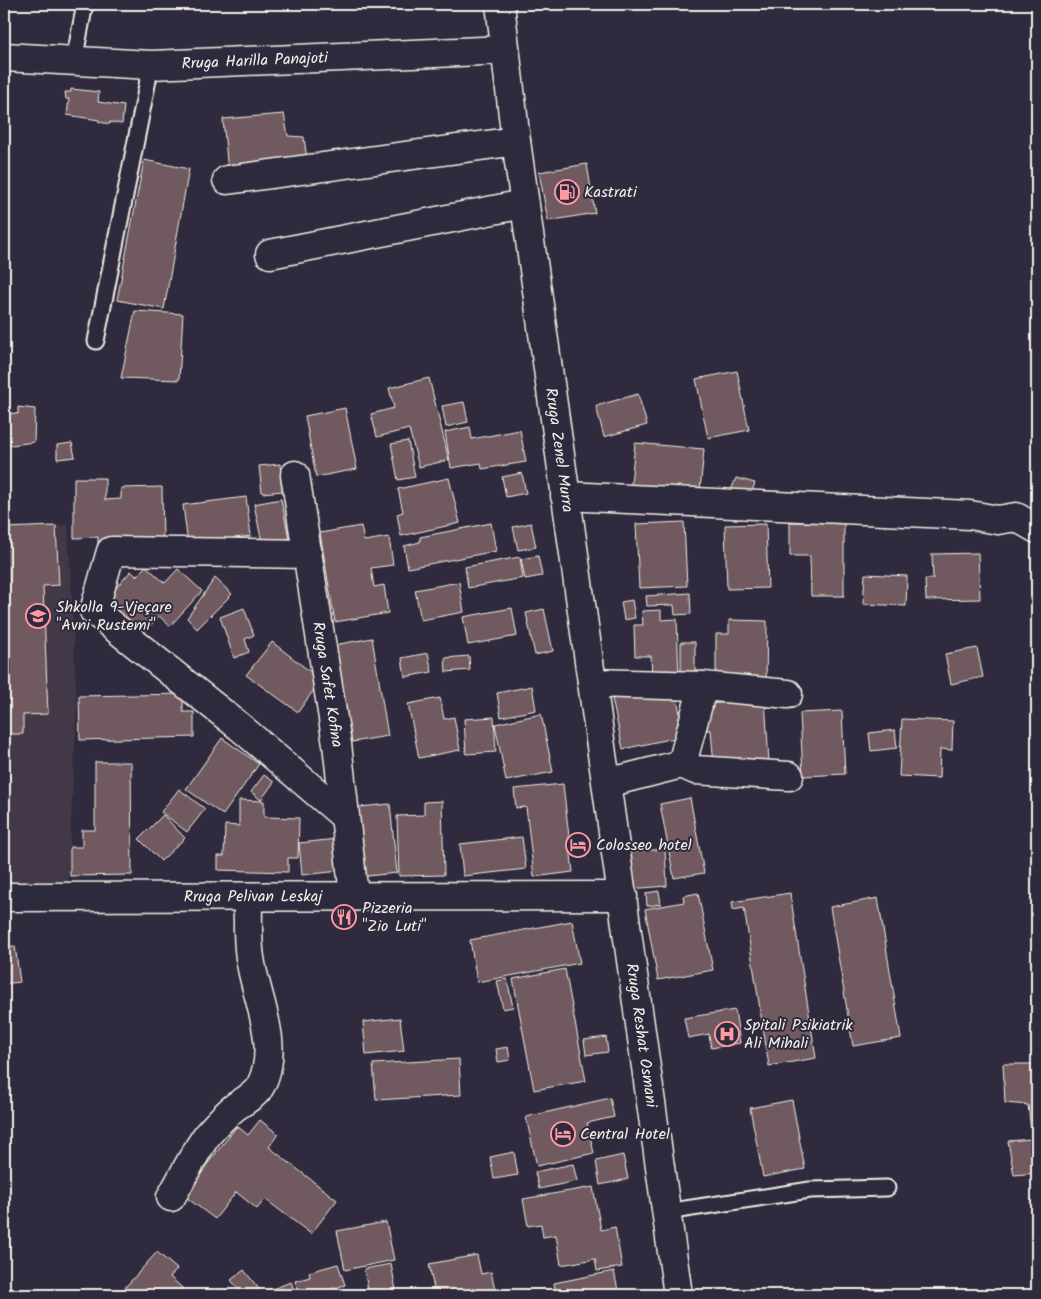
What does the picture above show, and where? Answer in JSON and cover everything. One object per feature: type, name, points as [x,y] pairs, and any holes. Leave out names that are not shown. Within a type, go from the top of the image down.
[{"type":"street","name":"Rruga Zenel Murra","points":[[500,4],[524,204],[623,896]]},
{"type":"street","name":"Rruga Harilla Panajoti","points":[[4,57],[150,65],[505,50]]},
{"type":"street","points":[[227,180],[516,141]]},
{"type":"street","points":[[270,254],[524,204]]},
{"type":"street","name":"Rruga Safet Kofina","points":[[295,475],[336,744],[354,896]]},
{"type":"street","points":[[565,496],[970,515],[998,520],[1016,517],[1037,528]]},
{"type":"street","points":[[307,554],[111,551],[94,611],[240,727],[344,816]]},
{"type":"street","points":[[592,683],[703,686],[788,694]]},
{"type":"street","points":[[682,764],[703,686]]},
{"type":"street","points":[[607,783],[682,764],[695,770],[789,776]]},
{"type":"street","name":"Rruga Pelivan Leskaj","points":[[4,897],[623,896]]},
{"type":"street","name":"Rruga Reshat Osmani","points":[[623,896],[678,1295]]},
{"type":"street","points":[[171,1197],[208,1135],[234,1108],[248,1099],[260,1086],[268,1065],[268,1045],[265,1026],[250,959],[248,897]]},
{"type":"lane","points":[[74,61],[85,4]]},
{"type":"lane","points":[[96,341],[150,65]]},
{"type":"lane","points":[[666,1212],[810,1190],[887,1188]]},
{"type":"shaded area","name":"Shkolla 9-Vjeçare \"Avni Rustemi\"","points":[[68,525],[77,704],[68,882],[4,881],[4,528]]},
{"type":"building","points":[[71,89],[99,92],[98,102],[124,106],[122,124],[110,122],[110,124],[99,122],[99,120],[67,115],[69,99],[66,99],[65,92],[71,92]]},
{"type":"building","points":[[284,114],[288,136],[304,137],[307,160],[228,172],[223,119]]},
{"type":"building","points":[[144,160],[189,169],[164,309],[117,300]]},
{"type":"building","name":"Kastrati","points":[[587,164],[595,213],[548,221],[539,172]]},
{"type":"building","points":[[135,311],[183,314],[179,380],[121,378]]},
{"type":"building","points":[[737,371],[749,430],[708,438],[696,379]]},
{"type":"building","points":[[429,378],[449,460],[419,467],[409,429],[377,437],[371,414],[394,408],[389,388]]},
{"type":"building","points":[[638,394],[647,425],[604,437],[596,406]]},
{"type":"building","points":[[464,402],[468,422],[446,427],[442,406]]},
{"type":"building","points":[[18,407],[35,409],[34,442],[4,446],[4,412],[18,414]]},
{"type":"building","points":[[345,408],[357,469],[316,477],[305,416]]},
{"type":"building","points":[[470,427],[472,439],[520,430],[526,462],[482,469],[481,463],[451,468],[445,432]]},
{"type":"building","points":[[408,441],[415,477],[398,480],[391,444]]},
{"type":"building","points":[[72,443],[75,457],[57,459],[57,445]]},
{"type":"building","points":[[635,443],[704,449],[699,501],[630,494]]},
{"type":"building","points":[[280,464],[283,491],[262,493],[259,466]]},
{"type":"building","points":[[522,473],[526,493],[506,497],[502,477]]},
{"type":"building","points":[[74,478],[105,478],[105,500],[121,499],[121,488],[162,487],[163,544],[98,545],[98,537],[74,538]]},
{"type":"building","points":[[449,478],[460,523],[401,536],[397,514],[403,512],[398,489]]},
{"type":"building","points":[[736,478],[755,483],[749,499],[730,493]]},
{"type":"building","points":[[246,497],[251,536],[188,544],[183,505]]},
{"type":"building","points":[[281,499],[290,543],[263,548],[254,504]]},
{"type":"building","points":[[684,522],[687,586],[639,588],[636,524]]},
{"type":"building","points":[[790,522],[844,523],[844,596],[811,596],[810,556],[790,556]]},
{"type":"building","points":[[491,523],[496,551],[408,568],[404,546],[420,542],[420,537]]},
{"type":"building","points":[[531,523],[536,547],[518,550],[513,527]]},
{"type":"building","points":[[766,524],[768,588],[727,589],[725,525]]},
{"type":"building","points":[[56,526],[59,585],[43,586],[48,714],[23,715],[23,734],[4,734],[4,528]]},
{"type":"building","points":[[361,526],[364,541],[389,537],[393,565],[371,568],[374,587],[384,585],[388,613],[335,622],[320,533]]},
{"type":"building","points":[[978,553],[980,599],[926,600],[925,579],[933,579],[932,554]]},
{"type":"building","points":[[538,556],[542,576],[525,579],[521,559]]},
{"type":"building","points":[[520,557],[523,578],[468,588],[465,567]]},
{"type":"building","points":[[146,566],[165,583],[178,569],[202,591],[170,626],[159,616],[138,639],[132,624],[105,600],[131,571],[136,576]]},
{"type":"building","points":[[865,574],[907,576],[906,606],[863,604]]},
{"type":"building","points":[[215,578],[232,594],[197,629],[187,618]]},
{"type":"building","points":[[459,582],[464,612],[421,620],[415,590]]},
{"type":"building","points":[[690,593],[691,614],[675,615],[674,605],[647,606],[646,596]]},
{"type":"building","points":[[632,600],[635,618],[624,620],[621,602]]},
{"type":"building","points":[[244,608],[254,635],[245,639],[249,652],[234,658],[220,617]]},
{"type":"building","points":[[512,608],[517,636],[468,645],[463,617]]},
{"type":"building","points":[[544,609],[553,651],[535,655],[526,613]]},
{"type":"building","points":[[661,610],[661,620],[677,619],[679,679],[652,680],[651,656],[635,656],[634,625],[643,625],[642,611]]},
{"type":"building","points":[[729,620],[767,621],[766,684],[716,684],[716,634],[729,634]]},
{"type":"building","points":[[372,638],[388,736],[346,743],[329,646]]},
{"type":"building","points":[[272,642],[321,680],[298,712],[246,675]]},
{"type":"building","points":[[681,642],[695,642],[695,682],[681,682]]},
{"type":"building","points":[[977,648],[983,677],[951,684],[945,654]]},
{"type":"building","points":[[428,653],[432,672],[405,677],[402,658]]},
{"type":"building","points":[[469,656],[470,670],[446,672],[445,658]]},
{"type":"building","points":[[532,686],[536,710],[501,717],[497,693]]},
{"type":"building","points":[[675,687],[684,736],[623,749],[612,699]]},
{"type":"building","points":[[183,694],[183,712],[194,712],[194,737],[80,740],[79,696]]},
{"type":"building","points":[[440,698],[444,719],[454,717],[460,750],[419,758],[408,704]]},
{"type":"building","points":[[765,700],[769,762],[714,766],[711,730],[707,730],[705,704]]},
{"type":"building","points":[[842,711],[845,774],[803,776],[800,713]]},
{"type":"building","points":[[541,714],[553,772],[506,781],[495,724]]},
{"type":"building","points":[[494,717],[496,752],[466,754],[464,719]]},
{"type":"building","points":[[902,719],[953,721],[952,750],[940,749],[939,778],[899,776]]},
{"type":"building","points":[[895,730],[897,748],[871,751],[869,733]]},
{"type":"building","points":[[222,738],[259,764],[223,815],[186,789]]},
{"type":"building","points":[[95,762],[131,762],[132,875],[70,876],[70,847],[82,847],[82,830],[95,830]]},
{"type":"building","points":[[264,775],[274,782],[261,800],[251,792]]},
{"type":"building","points":[[563,784],[573,872],[534,877],[526,807],[516,808],[514,789]]},
{"type":"building","points":[[179,789],[205,809],[187,832],[161,812]]},
{"type":"building","points":[[690,798],[704,873],[674,878],[660,804]]},
{"type":"building","points":[[239,800],[264,801],[264,817],[299,818],[298,858],[288,858],[288,872],[218,870],[218,856],[224,856],[225,825],[239,826]]},
{"type":"building","points":[[442,801],[444,875],[399,876],[397,816],[424,815],[424,802]]},
{"type":"building","points":[[390,804],[397,873],[357,877],[350,808]]},
{"type":"building","points":[[163,815],[185,838],[161,861],[139,839]]},
{"type":"building","points":[[522,837],[526,869],[463,876],[460,844]]},
{"type":"building","points":[[337,839],[340,871],[302,875],[299,843]]},
{"type":"building","points":[[665,849],[667,886],[629,889],[627,852]]},
{"type":"building","points":[[659,891],[661,904],[647,906],[646,893]]},
{"type":"building","points":[[698,893],[713,970],[658,980],[645,909],[684,902],[683,896]]},
{"type":"building","points":[[790,893],[816,1058],[769,1066],[744,908],[733,910],[732,902]]},
{"type":"building","points":[[878,898],[901,1038],[853,1046],[830,907]]},
{"type":"building","points":[[572,921],[580,963],[477,982],[470,940]]},
{"type":"building","points":[[15,946],[20,982],[4,984],[4,947]]},
{"type":"building","points":[[565,969],[586,1081],[534,1090],[513,979]]},
{"type":"building","points":[[507,979],[513,1007],[503,1009],[497,981]]},
{"type":"building","points":[[735,1010],[740,1043],[711,1048],[709,1034],[688,1038],[684,1018]]},
{"type":"building","points":[[400,1018],[404,1051],[366,1055],[363,1022]]},
{"type":"building","points":[[606,1037],[608,1052],[586,1055],[584,1040]]},
{"type":"building","points":[[508,1047],[510,1060],[498,1062],[496,1049]]},
{"type":"building","points":[[459,1059],[461,1095],[376,1100],[373,1064]]},
{"type":"building","points":[[1003,1064],[1037,1064],[1037,1173],[1014,1175],[1008,1141],[1032,1139],[1028,1105],[1005,1103]]},
{"type":"building","points":[[610,1098],[614,1117],[587,1123],[594,1153],[537,1166],[526,1117]]},
{"type":"building","points":[[792,1100],[805,1169],[763,1177],[750,1108]]},
{"type":"building","points":[[260,1120],[278,1134],[269,1147],[337,1200],[311,1234],[265,1199],[257,1209],[236,1192],[215,1219],[183,1195],[237,1126],[248,1135]]},
{"type":"building","points":[[514,1152],[518,1175],[494,1179],[490,1157]]},
{"type":"building","points":[[623,1155],[628,1179],[600,1185],[596,1161]]},
{"type":"building","points":[[573,1164],[577,1181],[539,1189],[535,1172]]},
{"type":"building","points":[[593,1187],[601,1230],[615,1227],[622,1267],[597,1271],[595,1259],[561,1265],[556,1235],[543,1237],[541,1224],[528,1226],[523,1199]]},
{"type":"building","points":[[386,1222],[394,1260],[345,1270],[337,1231]]},
{"type":"building","points":[[157,1252],[177,1269],[170,1277],[190,1295],[124,1295],[121,1292]]},
{"type":"building","points":[[477,1255],[481,1274],[491,1272],[496,1295],[435,1295],[429,1264]]},
{"type":"building","points":[[338,1264],[345,1285],[311,1295],[300,1295],[295,1281],[310,1277],[309,1272]]},
{"type":"building","points":[[391,1264],[396,1290],[369,1295],[364,1269]]},
{"type":"building","points":[[244,1270],[259,1289],[251,1295],[243,1295],[231,1280]]},
{"type":"building","points":[[614,1271],[619,1295],[556,1295],[554,1283]]},
{"type":"building","points":[[291,1282],[296,1295],[268,1295],[267,1291]]},
{"type":"place","name":"Kastrati","points":[[567,192]]},
{"type":"place","name":"Shkolla 9-Vjeçare \"Avni Rustemi\"","points":[[38,616]]},
{"type":"place","name":"Colosseo hotel","points":[[578,845]]},
{"type":"place","name":"Pizzeria \"Zio Luti\"","points":[[344,917]]},
{"type":"place","name":"Spitali Psikiatrik Ali Mihali","points":[[727,1034]]},
{"type":"place","name":"Central Hotel","points":[[563,1134]]}]
